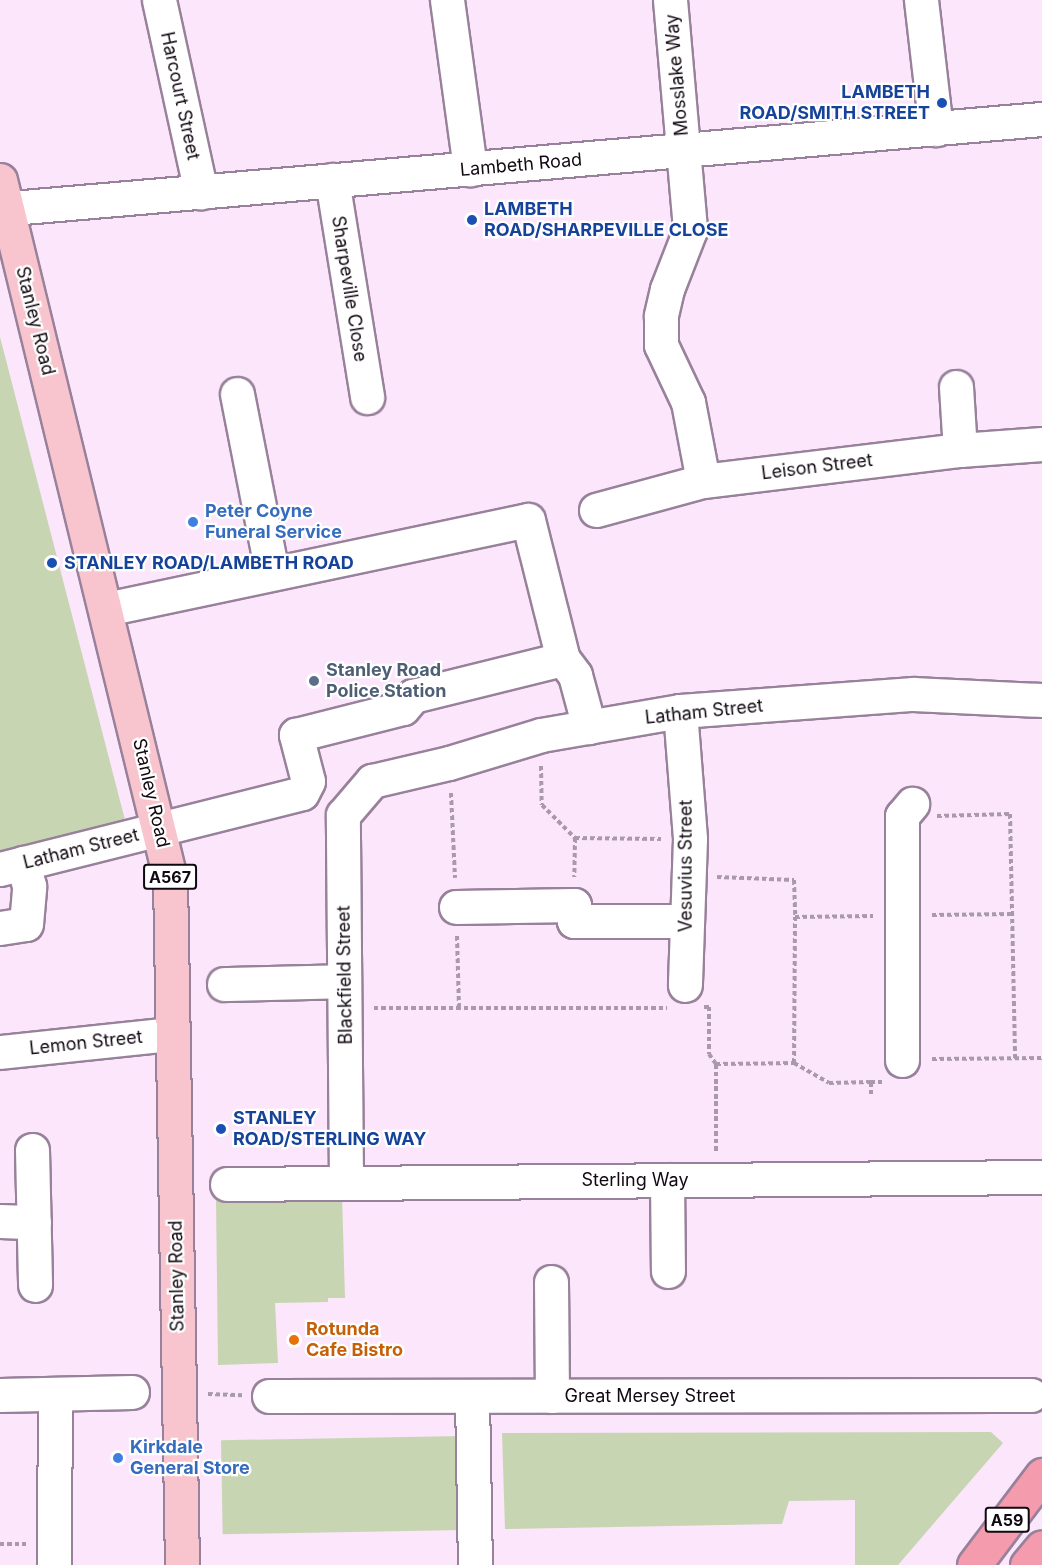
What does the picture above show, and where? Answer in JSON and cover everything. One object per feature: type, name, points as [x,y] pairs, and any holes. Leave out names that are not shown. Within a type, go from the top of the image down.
[{"type":"highway","name":"A59","points":[[974,1565],[1042,1475]]},
{"type":"highway","name":"A59","points":[[1027,1565],[1042,1546]]},
{"type":"main road","name":"Stanley Road","points":[[2,199],[162,830],[170,878],[182,1565]]},
{"type":"street","name":"Harcourt Street","points":[[159,0],[201,192]]},
{"type":"street","points":[[447,0],[470,169]]},
{"type":"street","name":"Mosslake Way","points":[[670,0],[690,230],[667,290],[661,316],[661,345],[688,402],[703,481]]},
{"type":"street","points":[[921,0],[936,129]]},
{"type":"street","name":"Lambeth Road","points":[[2,199],[201,192],[1042,119]]},
{"type":"street","name":"Sharpeville Close","points":[[332,180],[367,397]]},
{"type":"street","points":[[954,385],[960,450]]},
{"type":"street","points":[[237,394],[272,572]]},
{"type":"street","name":"Leison Street","points":[[596,510],[703,481],[960,450],[1042,444]]},
{"type":"street","points":[[106,609],[272,572],[528,520],[563,658],[575,675],[589,727]]},
{"type":"street","name":"Latham Street","points":[[12,866],[302,793],[308,781],[296,735],[403,708],[413,696],[563,658]]},
{"type":"street","name":"Latham Street","points":[[372,781],[449,763],[541,735],[680,711],[913,694],[1042,700]]},
{"type":"street","name":"Vesuvius Street","points":[[680,711],[690,839],[685,921],[686,1000]]},
{"type":"street","name":"Blackfield Street","points":[[346,1180],[343,815],[372,781]]},
{"type":"street","points":[[902,1060],[901,916],[907,810]]},
{"type":"street","points":[[0,928],[26,924],[29,886],[12,866]]},
{"type":"street","points":[[456,907],[574,905],[574,921],[685,921]]},
{"type":"street","points":[[225,984],[345,995]]},
{"type":"street","name":"Lemon Street","points":[[0,1052],[172,1034]]},
{"type":"street","points":[[32,1150],[35,1286]]},
{"type":"street","name":"Sterling Way","points":[[227,1184],[346,1180],[1042,1177]]},
{"type":"street","points":[[667,1180],[668,1270]]},
{"type":"street","points":[[0,1221],[34,1222]]},
{"type":"street","points":[[551,1282],[552,1396]]},
{"type":"street","points":[[0,1395],[132,1392]]},
{"type":"street","points":[[54,1565],[55,1395]]},
{"type":"street","name":"Great Mersey Street","points":[[269,1396],[1032,1395]]},
{"type":"street","points":[[472,1396],[475,1565]]},
{"type":"path","points":[[541,735],[542,805],[575,838],[690,839]]},
{"type":"path","points":[[907,810],[1010,814],[1015,1058]]},
{"type":"path","points":[[574,905],[575,838]]},
{"type":"path","points":[[689,877],[788,877],[795,880],[794,1063]]},
{"type":"path","points":[[795,917],[1012,914]]},
{"type":"path","points":[[345,995],[686,1000],[709,1007],[710,1054],[716,1064],[717,1180]]},
{"type":"path","points":[[716,1064],[794,1063],[829,1083],[901,1081],[902,1060],[1042,1058]]},
{"type":"path","points":[[871,1082],[871,1094]]},
{"type":"green space","points":[[0,337],[125,820],[0,852]]},
{"type":"green space","points":[[342,1195],[345,1298],[328,1298],[328,1302],[275,1303],[278,1363],[218,1365],[216,1197]]},
{"type":"green space","points":[[991,1432],[1003,1443],[898,1565],[855,1565],[855,1500],[789,1501],[782,1524],[505,1529],[502,1433]]},
{"type":"green space","points":[[462,1436],[464,1530],[223,1534],[221,1440]]},
{"type":"place","name":"LAMBETH ROAD/SMITH STREET","points":[[942,103]]},
{"type":"place","name":"LAMBETH ROAD/SHARPEVILLE CLOSE","points":[[472,220]]},
{"type":"place","name":"Peter Coyne Funeral Service","points":[[193,522]]},
{"type":"place","name":"STANLEY ROAD/LAMBETH ROAD","points":[[52,563]]},
{"type":"place","name":"Stanley Road Police Station","points":[[314,681]]},
{"type":"place","name":"STANLEY ROAD/STERLING WAY","points":[[221,1129]]},
{"type":"place","name":"Rotunda Cafe Bistro","points":[[294,1340]]},
{"type":"place","name":"Kirkdale General Store","points":[[118,1458]]}]
